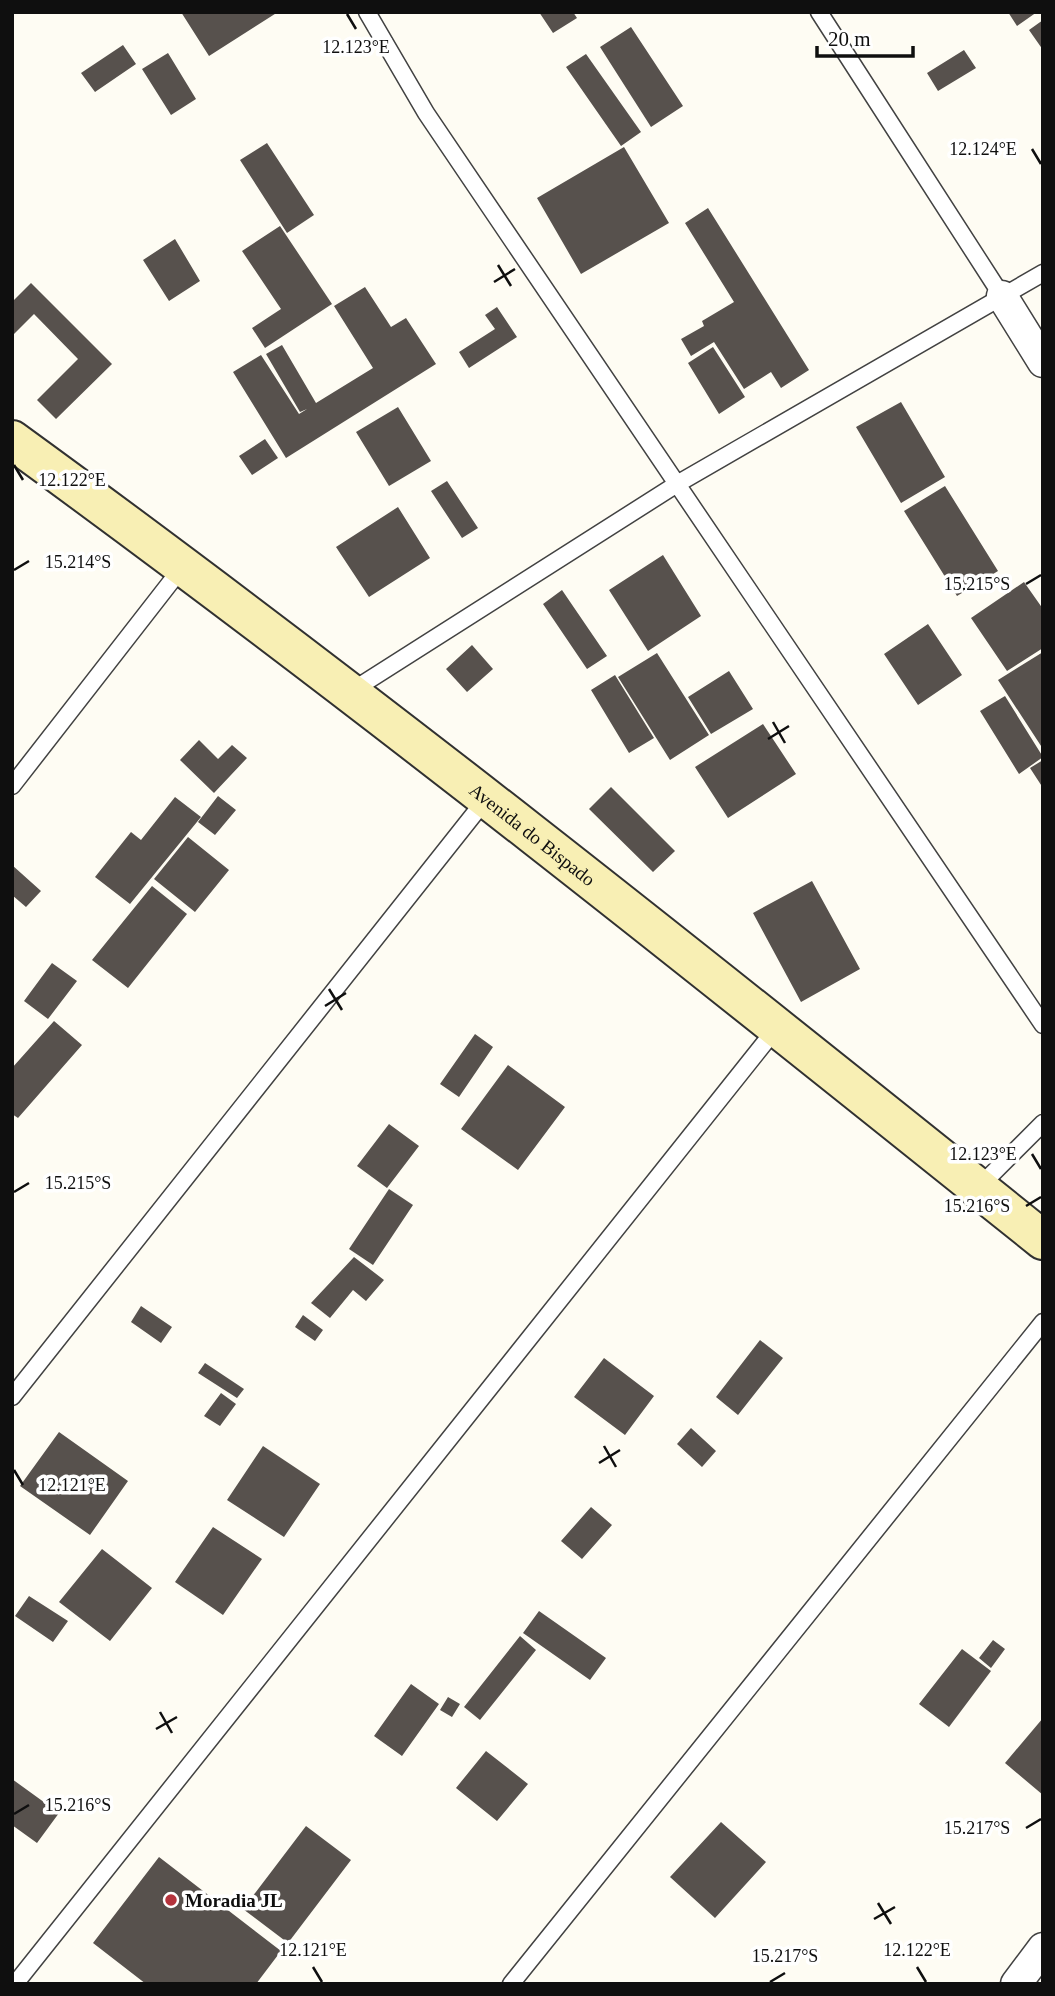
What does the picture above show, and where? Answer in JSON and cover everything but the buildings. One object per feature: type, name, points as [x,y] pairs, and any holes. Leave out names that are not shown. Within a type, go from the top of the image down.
[{"type":"main road","name":"Avenida do Bispado","points":[[12,440],[184,565],[349,692],[778,1026],[1043,1240]]},
{"type":"street","points":[[1002,296],[1043,362]]},
{"type":"street","points":[[1016,1984],[1043,1948]]},
{"type":"lane","points":[[367,12],[426,113],[1043,1025]]},
{"type":"lane","points":[[819,12],[1002,296]]},
{"type":"lane","points":[[349,692],[677,484],[1043,273]]},
{"type":"lane","points":[[12,786],[184,565]]},
{"type":"lane","points":[[12,1397],[486,799]]},
{"type":"lane","points":[[15,1984],[778,1026]]},
{"type":"lane","points":[[978,1188],[1043,1123]]},
{"type":"lane","points":[[511,1984],[1043,1322]]},
{"type":"place","name":"Moradia JL","points":[[171,1900]]}]
